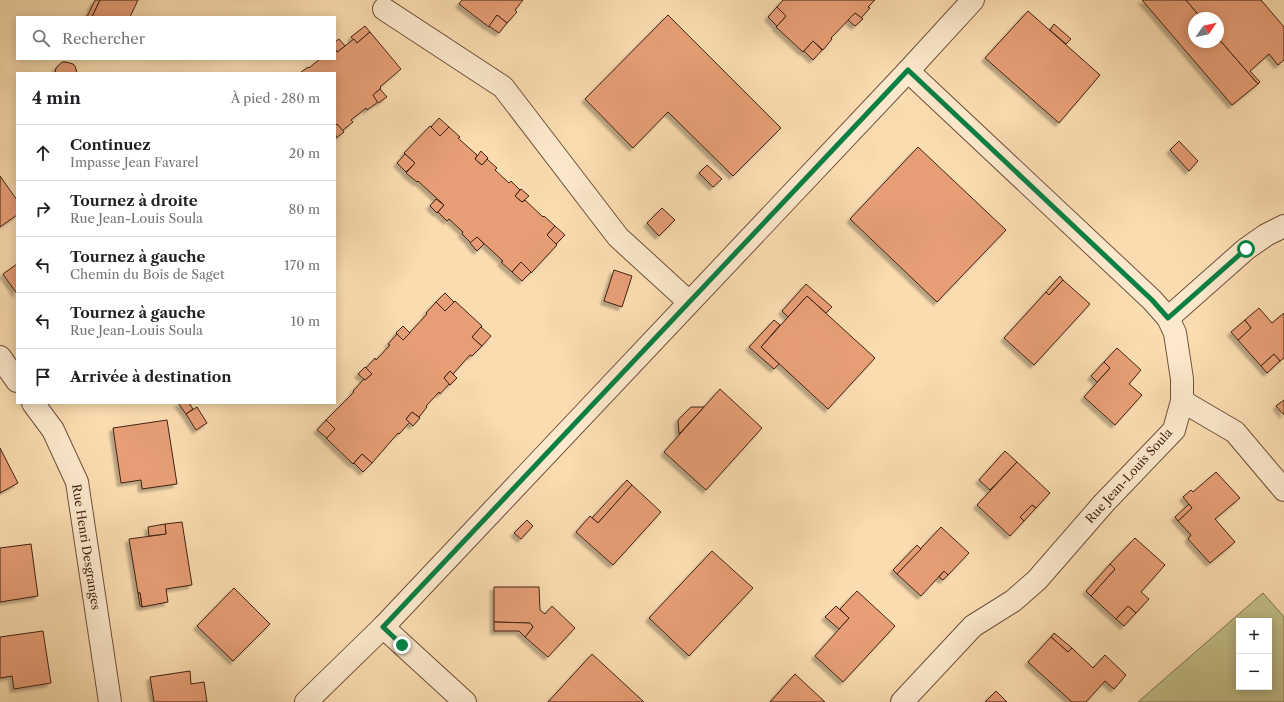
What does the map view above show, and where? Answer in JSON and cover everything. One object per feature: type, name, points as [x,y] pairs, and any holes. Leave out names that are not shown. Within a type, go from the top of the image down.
[{"type":"street","points":[[306,702],[383,627],[973,0]]},
{"type":"street","points":[[384,9],[503,87],[618,237],[689,302]]},
{"type":"street","name":"Rue Jean-Louis Soula","points":[[902,702],[973,626],[1013,601],[1037,580],[1104,503],[1174,430],[1182,401],[1182,379],[1175,333],[1168,318],[1152,300],[908,70]]},
{"type":"street","points":[[1168,318],[1246,249],[1266,235],[1284,226]]},
{"type":"street","points":[[0,357],[16,380]]},
{"type":"street","points":[[1182,401],[1235,432],[1284,490]]},
{"type":"street","name":"Rue Henri Desgranges","points":[[34,404],[53,430],[77,482],[110,702]]},
{"type":"street","points":[[383,627],[464,702]]},
{"type":"shaded area","points":[[1263,593],[1284,617],[1284,702],[1138,702]]},
{"type":"building","points":[[95,0],[100,0],[92,16],[87,16]]},
{"type":"building","points":[[100,0],[138,0],[130,16],[92,16]]},
{"type":"building","points":[[462,0],[523,0],[515,10],[517,12],[507,23],[497,15],[489,27],[459,4]]},
{"type":"building","points":[[783,0],[875,0],[868,7],[870,8],[861,18],[855,13],[831,38],[832,39],[823,50],[813,41],[803,52],[776,27],[786,16],[777,7]]},
{"type":"building","points":[[1142,0],[1186,0],[1196,12],[1188,12],[1188,48],[1224,48],[1224,45],[1258,84],[1232,105]]},
{"type":"building","points":[[1186,0],[1261,0],[1284,27],[1284,60],[1278,65],[1269,54],[1250,71],[1260,82],[1258,84],[1224,45],[1224,12],[1196,12]]},
{"type":"building","points":[[777,7],[786,16],[777,26],[768,17]]},
{"type":"building","points":[[1028,11],[1100,75],[1059,123],[985,58]]},
{"type":"building","points":[[855,13],[863,19],[855,26],[848,20]]},
{"type":"building","points":[[497,15],[507,23],[499,33],[489,26]]},
{"type":"building","points":[[668,15],[781,128],[733,176],[668,112],[633,148],[585,99]]},
{"type":"building","points":[[1054,24],[1071,39],[1066,44],[1050,30]]},
{"type":"building","points":[[365,26],[370,32],[357,43],[351,37]]},
{"type":"building","points":[[370,32],[401,69],[373,95],[378,102],[367,110],[366,108],[351,120],[353,122],[342,131],[337,124],[336,125],[336,72],[301,72],[319,60],[336,60],[336,50],[337,52],[354,39],[357,43]]},
{"type":"building","points":[[339,39],[345,46],[337,52],[336,50],[336,41]]},
{"type":"building","points":[[813,41],[822,50],[813,60],[804,51]]},
{"type":"building","points":[[62,62],[66,62],[73,64],[77,72],[55,72],[56,68]]},
{"type":"building","points":[[380,89],[387,97],[378,103],[373,95]]},
{"type":"building","points":[[439,118],[449,127],[440,136],[431,127]]},
{"type":"building","points":[[337,124],[344,132],[336,138]]},
{"type":"building","points":[[430,126],[440,136],[449,127],[460,137],[458,138],[477,155],[475,159],[482,165],[487,159],[497,168],[495,170],[509,183],[511,181],[520,190],[515,196],[522,202],[525,200],[555,226],[547,235],[557,245],[531,273],[521,262],[512,272],[501,262],[503,261],[477,237],[471,243],[462,234],[463,232],[449,219],[447,221],[438,212],[444,205],[418,181],[417,182],[406,173],[415,163],[404,153]]},
{"type":"building","points":[[1179,141],[1198,161],[1189,171],[1170,150]]},
{"type":"building","points":[[918,147],[1006,230],[937,302],[850,219]]},
{"type":"building","points":[[481,151],[488,158],[482,165],[475,159]]},
{"type":"building","points":[[405,154],[415,163],[406,172],[397,163]]},
{"type":"building","points":[[707,165],[722,179],[713,187],[699,173]]},
{"type":"building","points":[[0,176],[16,199],[16,216],[0,227]]},
{"type":"building","points":[[521,189],[529,196],[522,202],[515,196]]},
{"type":"building","points":[[436,199],[444,205],[437,213],[430,206]]},
{"type":"building","points":[[662,208],[675,220],[659,236],[647,223]]},
{"type":"building","points":[[555,226],[565,235],[556,244],[547,235]]},
{"type":"building","points":[[477,237],[484,244],[477,251],[470,243]]},
{"type":"building","points":[[521,262],[531,272],[522,281],[512,272]]},
{"type":"building","points":[[16,265],[16,293],[3,274]]},
{"type":"building","points":[[614,270],[632,276],[622,307],[604,301]]},
{"type":"building","points":[[1060,276],[1063,280],[1049,295],[1046,292]]},
{"type":"building","points":[[1063,280],[1090,304],[1034,365],[1004,338],[1046,292],[1049,295]]},
{"type":"building","points":[[806,284],[832,307],[826,313],[807,296],[788,317],[782,311]]},
{"type":"building","points":[[445,293],[454,302],[445,311],[436,302]]},
{"type":"building","points":[[807,296],[875,358],[828,409],[761,347]]},
{"type":"building","points":[[455,301],[482,326],[472,337],[482,346],[472,356],[470,355],[453,374],[450,371],[444,378],[450,383],[426,406],[427,407],[419,417],[412,412],[406,419],[410,422],[399,434],[398,433],[372,463],[362,454],[353,464],[326,438],[335,429],[326,420],[354,392],[353,391],[364,379],[365,380],[372,374],[366,368],[390,345],[388,344],[397,334],[403,340],[436,302],[445,311]]},
{"type":"building","points":[[1259,308],[1272,323],[1284,313],[1284,358],[1280,361],[1274,354],[1261,366],[1238,340],[1251,328],[1245,320]]},
{"type":"building","points":[[774,320],[780,325],[761,347],[779,364],[774,369],[749,347]]},
{"type":"building","points":[[1245,320],[1251,328],[1238,340],[1231,332]]},
{"type":"building","points":[[403,326],[410,333],[403,340],[396,333]]},
{"type":"building","points":[[481,327],[491,336],[482,346],[472,337]]},
{"type":"building","points":[[1117,348],[1141,370],[1129,384],[1142,395],[1115,425],[1084,397],[1110,368],[1104,362]]},
{"type":"building","points":[[1274,354],[1280,361],[1267,373],[1261,366]]},
{"type":"building","points":[[1104,362],[1110,368],[1097,382],[1091,376]]},
{"type":"building","points":[[365,367],[372,374],[365,380],[358,374]]},
{"type":"building","points":[[450,371],[457,378],[450,385],[444,378]]},
{"type":"building","points":[[720,389],[762,428],[706,490],[664,452]]},
{"type":"building","points":[[1284,400],[1284,415],[1276,406]]},
{"type":"building","points":[[179,404],[190,404],[193,409],[186,414]]},
{"type":"building","points":[[197,407],[207,423],[196,430],[186,414]]},
{"type":"building","points":[[691,407],[704,407],[679,434],[678,420]]},
{"type":"building","points":[[412,412],[420,418],[413,426],[406,419]]},
{"type":"building","points":[[167,420],[177,484],[142,489],[141,480],[121,483],[113,428]]},
{"type":"building","points":[[326,420],[335,429],[327,438],[317,430]]},
{"type":"building","points":[[0,448],[18,483],[0,493]]},
{"type":"building","points":[[1005,451],[1017,462],[990,490],[979,480]]},
{"type":"building","points":[[362,454],[372,463],[363,472],[354,463]]},
{"type":"building","points":[[1017,462],[1050,493],[1036,508],[1032,505],[1020,517],[1024,521],[1010,536],[977,505]]},
{"type":"building","points":[[1216,472],[1240,498],[1215,519],[1235,542],[1210,563],[1188,539],[1191,535],[1178,521],[1192,508],[1183,497],[1191,490],[1193,492]]},
{"type":"building","points":[[627,480],[632,485],[598,523],[592,518]]},
{"type":"building","points":[[632,485],[661,512],[613,565],[576,532],[590,516],[598,523]]},
{"type":"building","points":[[1189,504],[1192,508],[1178,521],[1175,517]]},
{"type":"building","points":[[1032,505],[1036,508],[1024,521],[1020,517]]},
{"type":"building","points":[[527,520],[533,526],[521,539],[514,533]]},
{"type":"building","points":[[182,522],[192,585],[166,589],[168,602],[142,607],[140,593],[138,593],[129,539],[166,534],[165,524]]},
{"type":"building","points":[[165,524],[166,534],[149,536],[148,527]]},
{"type":"building","points":[[941,527],[969,553],[948,575],[944,571],[921,596],[897,574]]},
{"type":"building","points":[[1135,538],[1165,565],[1141,592],[1149,599],[1136,613],[1128,606],[1116,619],[1091,596],[1115,569],[1110,564]]},
{"type":"building","points":[[31,544],[38,596],[0,602],[0,548]]},
{"type":"building","points":[[917,545],[921,549],[897,574],[893,570]]},
{"type":"building","points":[[712,551],[753,588],[689,656],[649,618]]},
{"type":"building","points":[[1110,564],[1115,569],[1091,596],[1086,591]]},
{"type":"building","points":[[944,571],[948,575],[943,580],[939,577]]},
{"type":"building","points":[[494,587],[539,587],[540,610],[545,614],[552,606],[575,628],[548,657],[525,637],[533,627],[530,623],[494,622]]},
{"type":"building","points":[[234,588],[270,624],[233,661],[197,626]]},
{"type":"building","points":[[857,591],[895,626],[843,682],[815,656],[849,618],[840,609]]},
{"type":"building","points":[[138,593],[140,593],[142,607],[140,606]]},
{"type":"building","points":[[836,606],[849,618],[839,629],[825,617]]},
{"type":"building","points":[[1128,606],[1136,613],[1124,626],[1116,619]]},
{"type":"building","points":[[494,622],[530,623],[533,627],[525,637],[519,631],[494,631]]},
{"type":"building","points":[[43,631],[51,683],[14,689],[12,676],[0,678],[0,637]]},
{"type":"building","points":[[1054,633],[1072,648],[1068,652],[1051,637]]},
{"type":"building","points":[[1051,637],[1068,652],[1072,648],[1093,668],[1105,655],[1126,675],[1114,689],[1105,681],[1086,702],[1072,702],[1028,662]]},
{"type":"building","points":[[592,654],[644,702],[548,702]]},
{"type":"building","points":[[190,671],[191,684],[204,682],[207,702],[154,702],[150,677]]},
{"type":"building","points":[[795,674],[825,702],[770,702]]},
{"type":"building","points":[[996,691],[1007,702],[985,702]]},
{"type":"route","points":[[402,645],[383,627],[908,70],[1152,300],[1168,318],[1246,249]]}]
